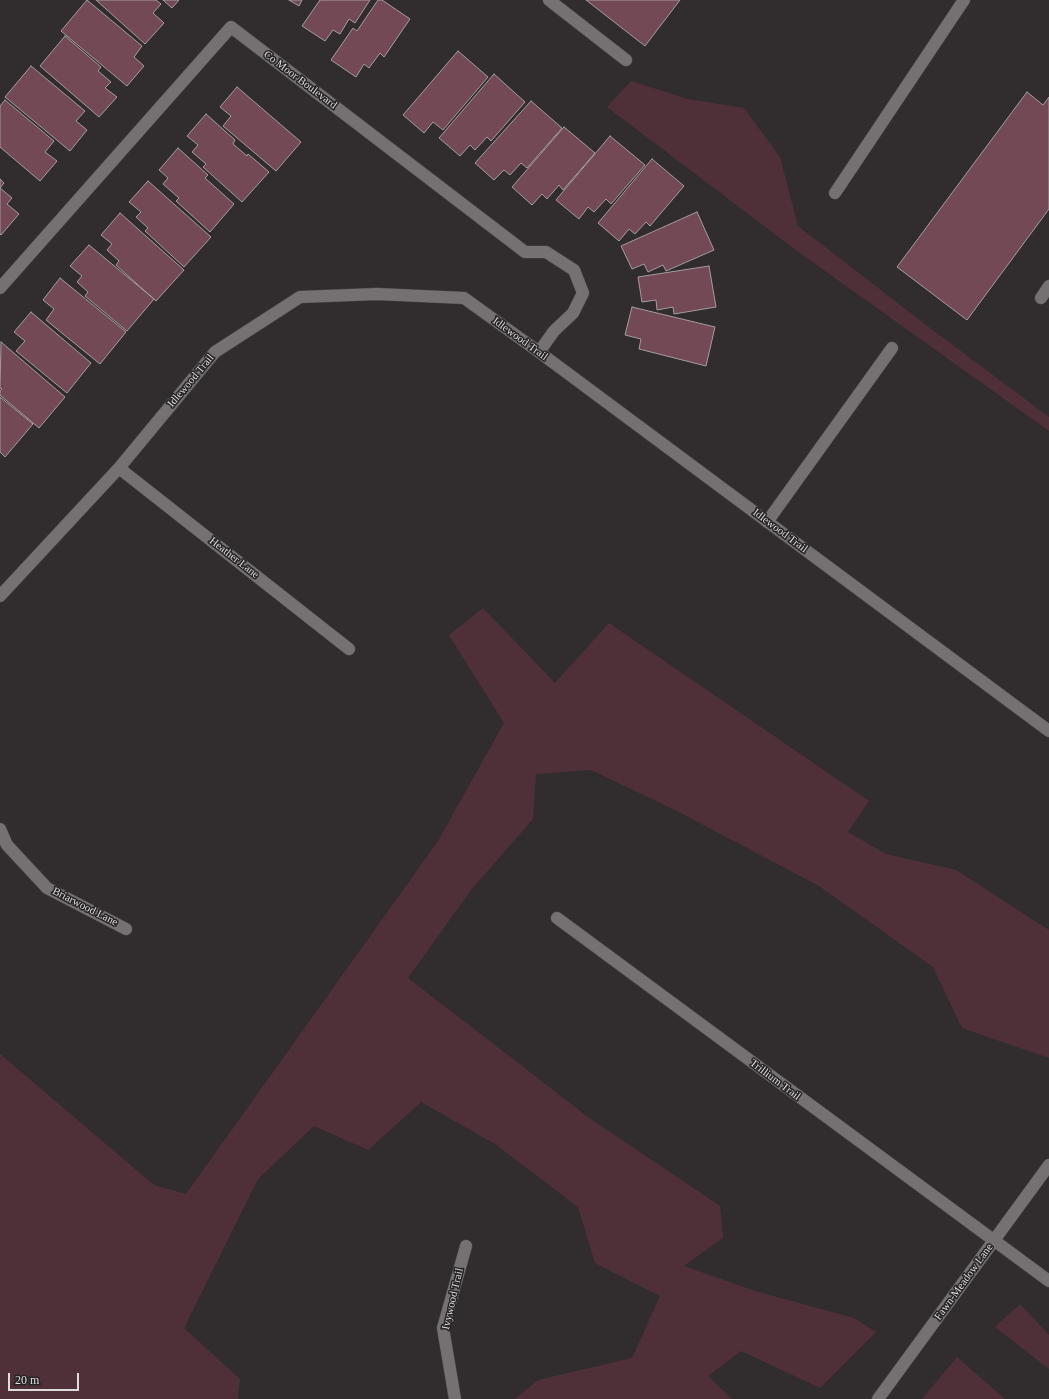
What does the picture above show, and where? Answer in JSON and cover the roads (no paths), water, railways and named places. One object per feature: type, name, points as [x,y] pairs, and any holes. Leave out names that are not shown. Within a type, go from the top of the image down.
[{"type":"street","points":[[549,0],[626,60]]},
{"type":"street","points":[[835,193],[964,0]]},
{"type":"street","name":"Co Moor Boulevard","points":[[0,288],[231,27],[525,252],[546,252],[574,270],[583,293],[573,313],[554,331],[539,352]]},
{"type":"street","points":[[1040,298],[1049,286]]},
{"type":"street","name":"Idlewood Trail","points":[[0,596],[119,468],[215,352],[300,297],[377,294],[464,298],[539,352],[1049,731]]},
{"type":"street","points":[[768,522],[892,348]]},
{"type":"street","name":"Heather Lane","points":[[119,468],[349,649]]},
{"type":"street","name":"Briarwood Lane","points":[[0,829],[7,845],[47,888],[126,929]]},
{"type":"street","name":"Trillium Trail","points":[[557,918],[1049,1281]]},
{"type":"street","name":"Fawn-Meadow Lane","points":[[878,1399],[1049,1165]]},
{"type":"street","name":"Ivywood Trail","points":[[455,1399],[443,1328],[466,1246]]}]
